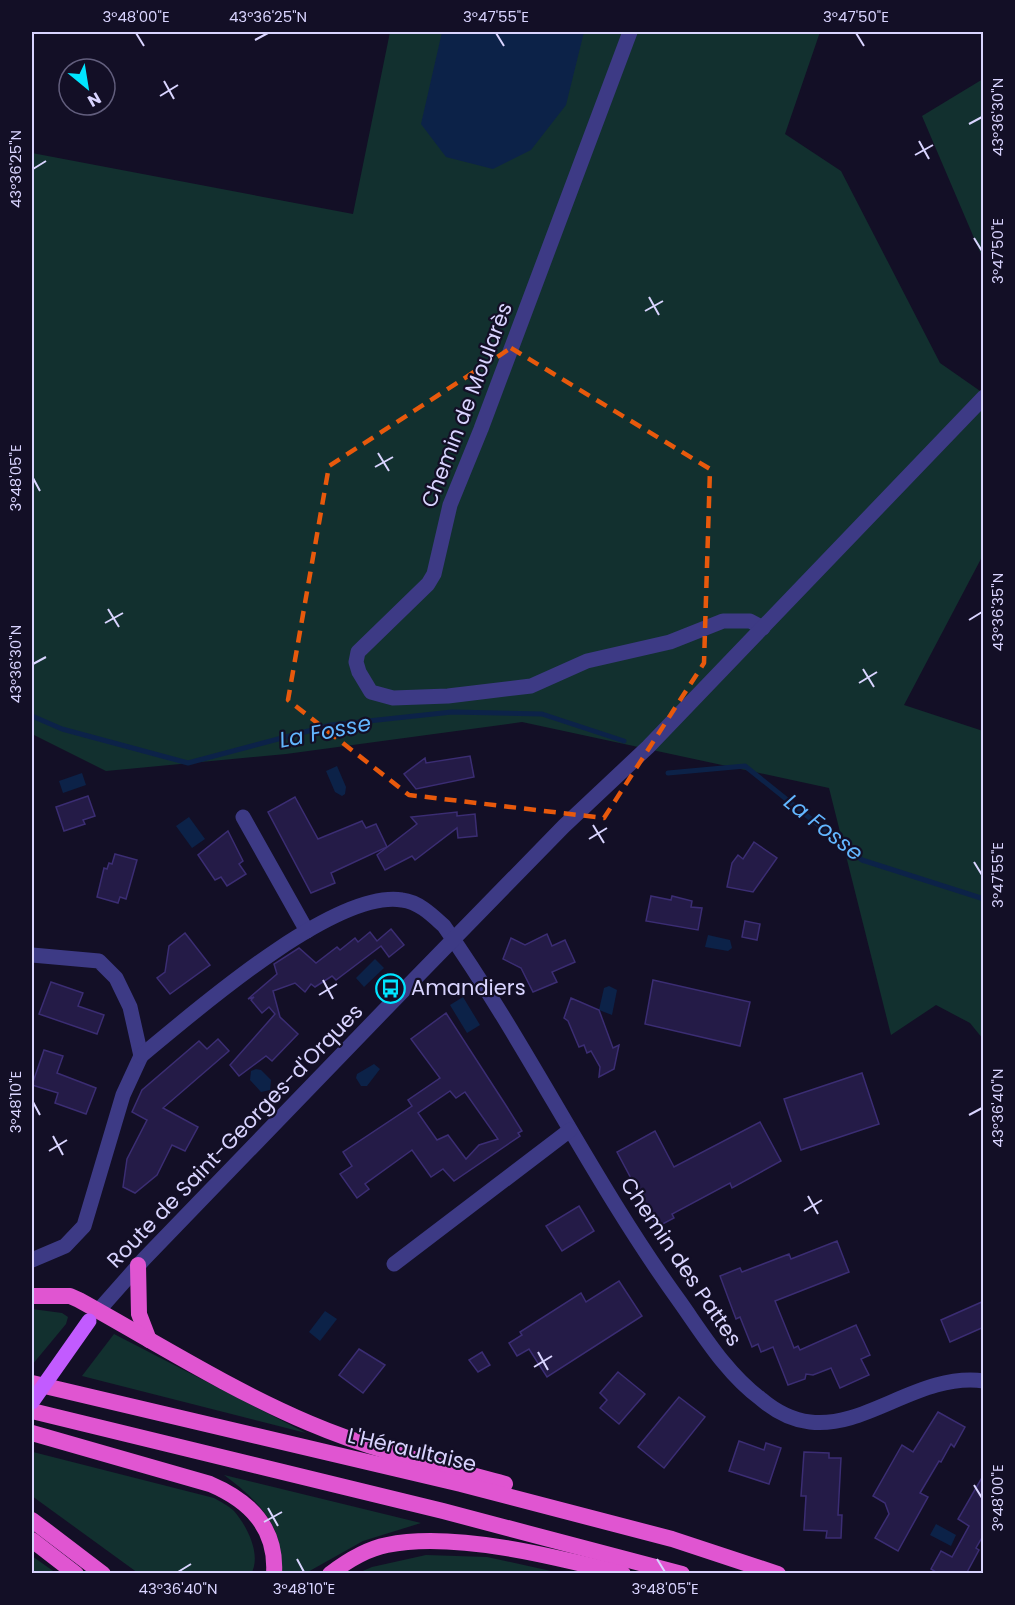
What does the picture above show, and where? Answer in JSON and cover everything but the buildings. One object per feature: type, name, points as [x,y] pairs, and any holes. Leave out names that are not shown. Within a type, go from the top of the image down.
[{"type":"highway","points":[[138,1265],[139,1314],[149,1340]]},
{"type":"highway","points":[[32,1296],[70,1296],[94,1316],[149,1340],[258,1400],[321,1428],[365,1444],[537,1492],[672,1539]]},
{"type":"highway","name":"L'Héraultaise","points":[[32,1383],[461,1484],[672,1539],[778,1574]]},
{"type":"highway","points":[[32,1411],[443,1511],[682,1574]]},
{"type":"highway","points":[[32,1433],[210,1484],[234,1495],[252,1509],[267,1530],[274,1552],[274,1574]]},
{"type":"highway","points":[[33,1520],[103,1574]]},
{"type":"highway","points":[[32,1540],[76,1574]]},
{"type":"highway","points":[[330,1574],[363,1552],[386,1545],[420,1540],[451,1542],[561,1558],[622,1574]]},
{"type":"main road","name":"Route de Saint-Georges-d'Orques","points":[[32,1402],[94,1316]]},
{"type":"street","name":"Chemin de Moularès","points":[[630,32],[486,417],[450,505],[434,574],[428,584],[358,652],[356,662],[371,692],[393,699],[448,696],[542,683],[587,661],[670,642],[723,621],[750,621],[763,628]]},
{"type":"street","name":"Route de Saint-Georges-d'Orques","points":[[94,1316],[138,1265],[564,826],[618,776],[763,628],[984,397]]},
{"type":"street","points":[[243,817],[307,931]]},
{"type":"street","name":"Chemin des Pattes","points":[[141,1056],[217,993],[287,941],[374,901],[402,900],[426,910],[453,940],[657,1271],[723,1362],[760,1399],[788,1416],[811,1422],[841,1419],[944,1381],[965,1378],[984,1381]]},
{"type":"street","points":[[32,955],[99,962],[116,978],[130,1007],[141,1056],[123,1095],[84,1226],[65,1246],[32,1260]]},
{"type":"street","points":[[394,1264],[570,1130]]},
{"type":"highlighted area","points":[[511,348],[710,469],[704,663],[604,818],[409,795],[288,700],[329,466]]},
{"type":"green space","points":[[390,32],[820,32],[785,134],[841,171],[940,363],[983,393],[983,555],[904,705],[983,731],[983,1039],[970,1023],[936,1005],[891,1035],[829,788],[522,722],[286,754],[106,771],[32,734],[32,153],[353,214]]},
{"type":"green space","points":[[983,79],[983,259],[922,116]]},
{"type":"green space","points":[[32,1309],[62,1313],[68,1317],[66,1324],[32,1365]]},
{"type":"green space","points":[[114,1334],[306,1433],[82,1376]]},
{"type":"green space","points":[[33,1452],[214,1498],[234,1511],[244,1524],[254,1550],[254,1566],[251,1574],[138,1573],[32,1496]]},
{"type":"green space","points":[[224,1475],[421,1523],[363,1541],[306,1573],[277,1573],[279,1544],[275,1530],[264,1512],[249,1495]]},
{"type":"green space","points":[[426,1555],[487,1557],[560,1573],[358,1573],[372,1567]]},
{"type":"green space","points":[[32,1556],[56,1573],[32,1573]]},
{"type":"water","points":[[442,32],[584,32],[566,105],[531,150],[493,169],[446,157],[421,124]]},
{"type":"water","points":[[337,766],[346,787],[345,794],[342,796],[335,792],[326,771]]},
{"type":"water","points":[[82,773],[86,785],[63,793],[59,781]]},
{"type":"water","points":[[189,817],[205,839],[192,848],[176,826]]},
{"type":"water","points":[[708,935],[730,940],[732,948],[728,951],[705,947]]},
{"type":"water","points":[[375,959],[384,968],[364,987],[356,978]]},
{"type":"water","points":[[609,986],[617,990],[612,1015],[599,1010],[604,988]]},
{"type":"water","points":[[463,997],[480,1025],[467,1033],[450,1005]]},
{"type":"water","points":[[374,1064],[380,1069],[367,1086],[361,1086],[356,1078],[357,1074]]},
{"type":"water","points":[[261,1070],[271,1080],[270,1090],[261,1092],[250,1080],[251,1071]]},
{"type":"water","points":[[325,1311],[337,1319],[320,1341],[309,1332]]},
{"type":"water","points":[[936,1524],[956,1535],[951,1546],[930,1535]]},
{"type":"waterway","name":"La Fosse","points":[[32,716],[62,729],[188,763],[331,725],[452,712],[542,714],[624,741]]},
{"type":"waterway","name":"La Fosse","points":[[668,773],[745,766],[862,860],[984,899]]},
{"type":"place","name":"Amandiers","points":[[390,988]]}]
